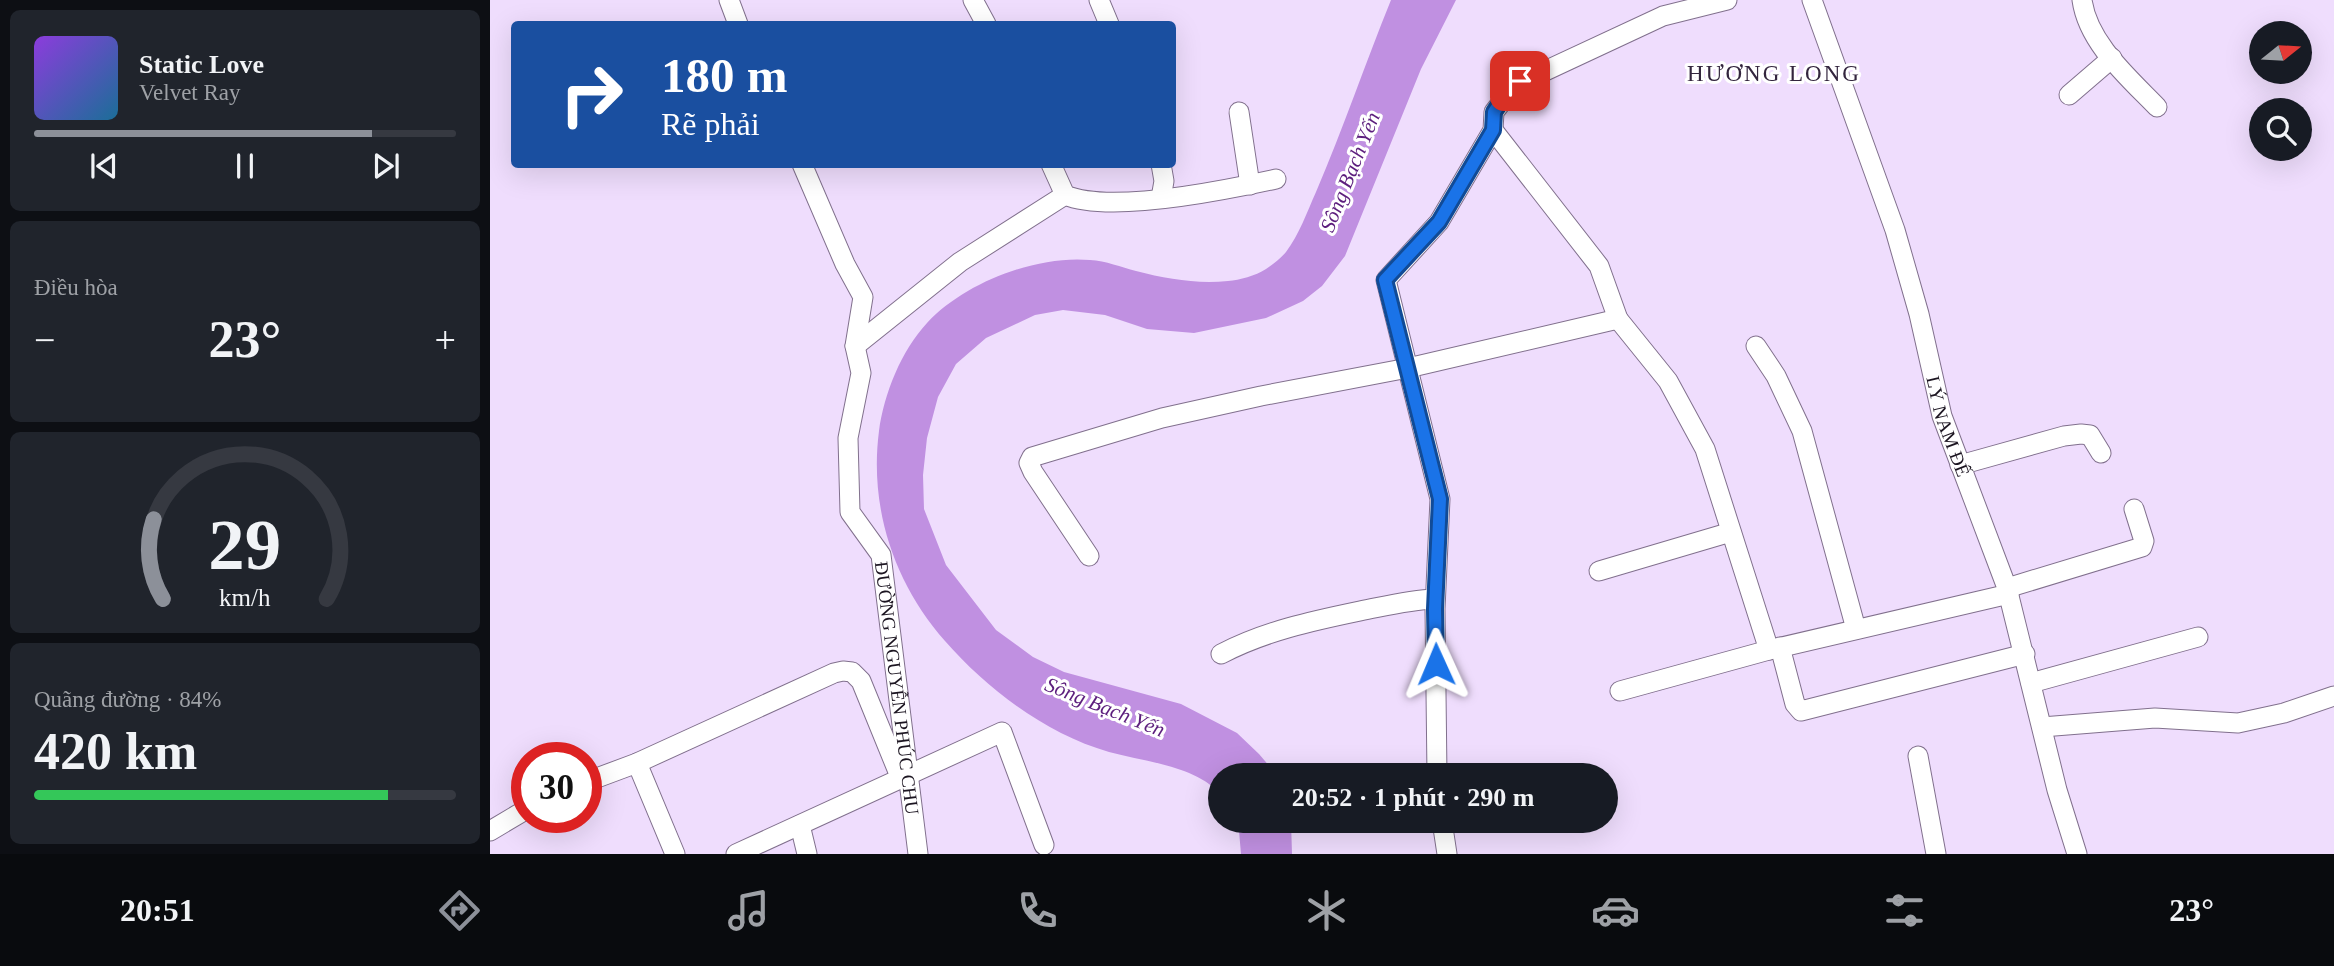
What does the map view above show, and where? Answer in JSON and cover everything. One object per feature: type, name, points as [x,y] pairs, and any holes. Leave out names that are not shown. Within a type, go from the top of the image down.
[{"type":"street","points":[[729,0],[737,21]]},
{"type":"street","points":[[973,0],[984,21]]},
{"type":"street","points":[[1099,0],[1108,21]]},
{"type":"street","points":[[1437,763],[1435,599],[1440,499],[1385,280],[1439,222],[1493,130],[1494,112],[1506,94],[1523,80],[1663,16],[1727,0]]},
{"type":"street","name":"LÝ NAM ĐẾ","points":[[1811,0],[1895,230],[1913,289],[1942,416],[2008,591],[2057,790],[2077,854]]},
{"type":"street","points":[[2082,0],[2088,23],[2112,58],[2157,107]]},
{"type":"street","points":[[2069,94],[2112,58]]},
{"type":"street","points":[[1239,113],[1250,185]]},
{"type":"street","points":[[1493,130],[1599,266],[1618,319],[1668,381],[1699,437],[1731,532],[1797,708],[1808,711],[2025,654]]},
{"type":"street","name":"ĐƯỜNG NGUYỄN PHÚC CHU","points":[[803,168],[845,264],[863,297],[855,346],[861,373],[848,438],[850,512],[881,555],[905,778],[918,854]]},
{"type":"street","points":[[1053,168],[1065,195],[1079,201],[1103,203],[1161,198],[1276,180]]},
{"type":"street","points":[[1161,198],[1164,181],[1162,168]]},
{"type":"street","points":[[855,346],[960,262],[1065,195]]},
{"type":"street","points":[[1089,556],[1033,472],[1029,464],[1032,457],[1174,416],[1408,368],[1618,319]]},
{"type":"street","points":[[1756,346],[1776,376],[1802,431],[1856,629]]},
{"type":"street","points":[[1960,465],[2064,436],[2081,434],[2090,435],[2101,453]]},
{"type":"street","points":[[1620,691],[1774,649],[2008,591],[2143,547],[2144,541],[2134,509]]},
{"type":"street","points":[[1599,571],[1731,532]]},
{"type":"street","points":[[1221,654],[1266,634],[1297,625],[1399,602],[1435,599]]},
{"type":"street","points":[[2031,683],[2198,637]]},
{"type":"street","points":[[602,776],[637,764],[803,686],[843,671],[852,673],[861,681],[905,778]]},
{"type":"street","points":[[2042,727],[2155,718],[2238,723],[2284,713],[2334,696]]},
{"type":"street","points":[[736,854],[1002,733],[1044,845]]},
{"type":"street","points":[[1918,756],[1936,854]]},
{"type":"street","points":[[637,764],[675,854]]},
{"type":"street","points":[[490,831],[511,819]]},
{"type":"street","points":[[800,825],[807,854]]},
{"type":"street","points":[[1444,833],[1447,854]]},
{"type":"water","name":"Sông Bạch Yến","points":[[1391,0],[1456,0],[1421,69],[1345,256],[1322,286],[1303,301],[1266,318],[1194,333],[1147,329],[1105,315],[1063,310],[1035,315],[986,338],[956,364],[938,397],[927,438],[923,475],[924,509],[946,565],[996,630],[1033,657],[1064,672],[1181,704],[1237,733],[1267,763],[1208,763],[1208,783],[1182,770],[1086,744],[1040,722],[979,676],[945,641],[912,595],[889,543],[878,488],[877,460],[881,417],[895,374],[909,346],[927,323],[960,296],[1002,275],[1024,267],[1069,260],[1108,263],[1193,281],[1237,280],[1266,269],[1284,254],[1299,231]]},
{"type":"water","points":[[1239,833],[1291,833],[1292,854],[1241,854]]},
{"type":"district","name":"HƯƠNG LONG","points":[[1774,73]]},
{"type":"route","points":[[1436,664],[1435,609],[1440,499],[1385,280],[1439,222],[1493,130],[1494,112],[1506,94],[1520,81]]}]
